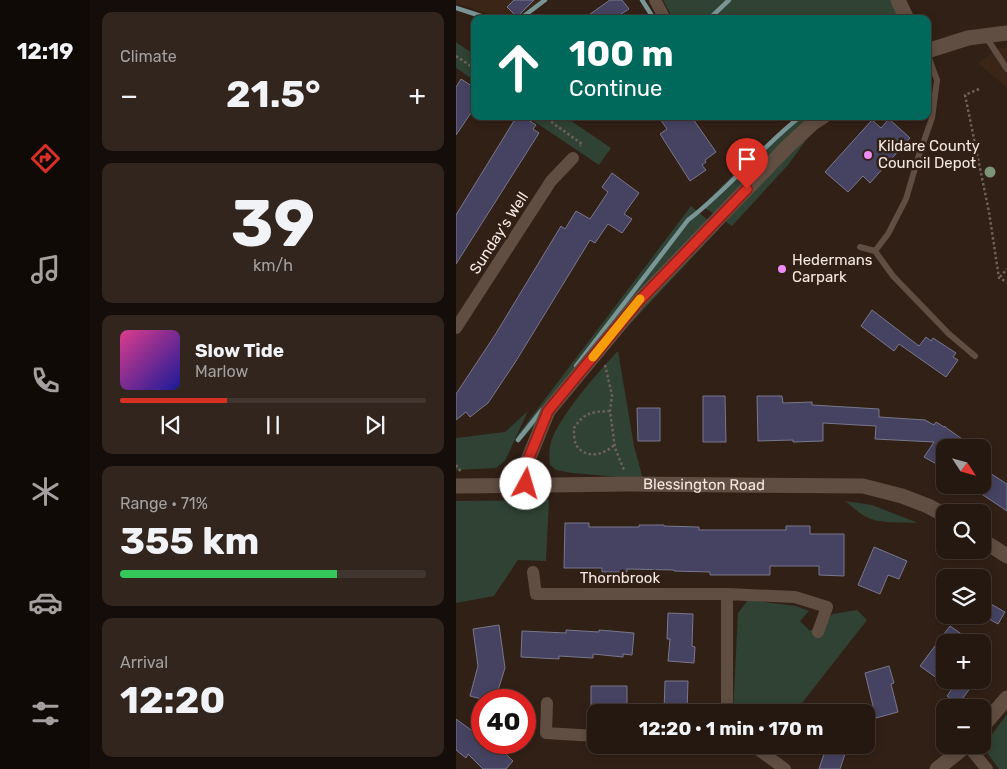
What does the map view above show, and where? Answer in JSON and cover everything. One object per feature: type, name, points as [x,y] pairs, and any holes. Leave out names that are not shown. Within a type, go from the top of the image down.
[{"type":"street","points":[[655,0],[663,15]]},
{"type":"street","points":[[898,0],[905,15]]},
{"type":"street","points":[[931,51],[968,38],[1007,33]]},
{"type":"street","points":[[526,484],[528,460],[548,411],[639,301],[787,147],[818,120]]},
{"type":"street","name":"Sunday's Well","points":[[456,328],[551,181],[572,158]]},
{"type":"street","name":"Blessington Road","points":[[459,479],[526,484],[862,486],[902,496],[936,510]]},
{"type":"street","points":[[991,546],[1007,556]]},
{"type":"street","name":"Thornbrook","points":[[533,572],[536,594],[727,594],[795,597],[827,607],[818,632]]},
{"type":"street","points":[[727,594],[728,704]]},
{"type":"street","points":[[991,717],[1007,698]]},
{"type":"street","points":[[547,703],[546,733],[587,735]]},
{"type":"street","points":[[765,754],[786,769]]},
{"type":"street","points":[[937,769],[956,754]]},
{"type":"street","points":[[974,754],[987,769]]},
{"type":"lane","points":[[986,36],[1007,69]]},
{"type":"lane","points":[[875,251],[888,234],[906,199],[932,118],[937,80],[931,63]]},
{"type":"lane","points":[[860,247],[875,251],[893,276],[949,334],[975,356]]},
{"type":"path","points":[[456,56],[471,66]]},
{"type":"path","points":[[979,89],[965,95],[989,212],[999,278]]},
{"type":"path","points":[[549,120],[582,144]]},
{"type":"path","points":[[999,278],[1007,269]]},
{"type":"path","points":[[999,278],[1007,282]]},
{"type":"path","points":[[605,365],[612,394],[610,411],[615,444],[629,484]]},
{"type":"path","points":[[610,411],[592,412],[581,418],[574,428],[575,443],[582,452],[597,455],[609,450],[615,444]]},
{"type":"path","points":[[456,465],[459,479]]},
{"type":"shaded area","points":[[456,0],[543,0],[523,15],[490,15],[456,3]]},
{"type":"shaded area","points":[[999,48],[1007,48],[1007,88],[978,63]]},
{"type":"green space","points":[[663,0],[726,0],[709,15],[671,15]]},
{"type":"green space","points":[[732,0],[892,0],[898,15],[716,15]]},
{"type":"green space","points":[[456,42],[471,52],[471,78],[456,68]]},
{"type":"green space","points":[[532,120],[570,120],[611,148],[599,165]]},
{"type":"green space","points":[[793,120],[821,120],[788,165],[732,226],[702,206],[746,162]]},
{"type":"green space","points":[[691,206],[719,229],[522,439],[517,436]]},
{"type":"green space","points":[[618,351],[634,446],[643,479],[556,470],[550,465],[549,456],[550,445],[555,431],[580,394]]},
{"type":"green space","points":[[528,411],[505,461],[496,468],[456,470],[456,438],[505,432]]},
{"type":"green space","points":[[549,500],[546,561],[518,560],[494,596],[456,603],[456,501]]},
{"type":"green space","points":[[845,501],[872,505],[918,523],[876,521],[860,514]]},
{"type":"green space","points":[[748,600],[796,606],[809,611],[800,621],[810,631],[833,614],[857,610],[867,620],[801,704],[733,704],[738,613]]},
{"type":"green space","points":[[1007,714],[1007,769],[999,769],[988,754],[991,754],[991,736]]},
{"type":"building","points":[[514,0],[534,0],[519,15],[515,15],[507,7]]},
{"type":"building","points":[[610,0],[622,0],[629,9],[622,15],[589,15]]},
{"type":"building","points":[[461,79],[471,85],[471,113],[456,135],[456,87]]},
{"type":"building","points":[[515,120],[528,120],[536,125],[533,129],[539,133],[456,264],[456,215]]},
{"type":"building","points":[[661,120],[694,120],[716,152],[705,160],[706,162],[702,165],[706,170],[690,181],[660,134],[667,129]]},
{"type":"building","name":"Kildare County Council Depot","points":[[872,120],[881,128],[890,120],[910,138],[870,183],[863,176],[848,192],[825,172]]},
{"type":"building","points":[[612,173],[639,193],[624,214],[632,219],[622,233],[608,224],[595,243],[590,240],[488,403],[470,417],[466,412],[456,420],[456,394],[495,335],[561,226],[565,229],[576,211],[590,219],[608,192],[602,187]]},
{"type":"building","points":[[872,310],[919,346],[926,337],[931,341],[933,338],[956,353],[953,357],[958,360],[946,377],[899,344],[894,351],[861,326]]},
{"type":"building","points":[[703,396],[725,396],[726,442],[703,442]]},
{"type":"building","points":[[757,396],[782,396],[783,403],[812,402],[812,405],[879,409],[879,417],[925,420],[934,425],[936,422],[945,426],[962,439],[936,439],[936,464],[924,457],[934,442],[875,439],[876,426],[823,423],[823,441],[758,441]]},
{"type":"building","points":[[637,408],[660,408],[660,441],[638,441]]},
{"type":"building","points":[[991,474],[1007,484],[1007,511],[982,494],[991,494]]},
{"type":"building","points":[[565,523],[589,523],[589,527],[664,525],[699,527],[699,530],[786,530],[786,526],[810,526],[810,534],[844,534],[844,576],[819,575],[819,566],[770,566],[770,575],[710,575],[710,572],[627,569],[627,572],[602,572],[602,568],[564,568]]},
{"type":"building","points":[[874,547],[907,561],[899,579],[888,575],[880,594],[858,585]]},
{"type":"building","points":[[991,604],[1005,612],[998,624],[991,620]]},
{"type":"building","points":[[668,613],[693,614],[692,646],[695,647],[694,663],[668,661],[670,639],[667,639]]},
{"type":"building","points":[[499,625],[505,668],[498,689],[472,689],[478,666],[473,629]]},
{"type":"building","points":[[950,626],[962,634],[944,634]]},
{"type":"building","points":[[566,630],[634,633],[632,655],[623,654],[623,657],[593,654],[593,658],[559,656],[559,659],[521,657],[522,631],[566,633]]},
{"type":"building","points":[[936,645],[936,678],[920,666]]},
{"type":"building","points":[[889,666],[894,683],[891,684],[898,712],[876,718],[875,704],[873,704],[865,673]]},
{"type":"building","points":[[665,681],[688,681],[687,704],[664,704]]},
{"type":"building","points":[[591,686],[627,686],[627,704],[591,704]]},
{"type":"building","points":[[952,689],[970,689],[962,699],[951,699],[947,696]]},
{"type":"building","points":[[456,719],[471,730],[471,754],[506,754],[513,761],[506,769],[483,769],[468,754],[466,758],[456,750]]},
{"type":"building","points":[[824,754],[845,754],[840,769],[819,769]]},
{"type":"waterway","points":[[525,15],[545,0]]},
{"type":"waterway","points":[[642,0],[651,15]]},
{"type":"waterway","points":[[713,15],[729,0]]},
{"type":"waterway","points":[[456,8],[478,15]]},
{"type":"waterway","points":[[576,366],[688,220],[796,120]]},
{"type":"waterway","points":[[518,440],[542,410]]},
{"type":"slow traffic","points":[[593,357],[640,299]]},
{"type":"place","name":"Kildare County Council Depot","points":[[868,155]]},
{"type":"place","name":"Hedermans Carpark","points":[[782,269]]},
{"type":"route","points":[[526,484],[528,460],[548,411],[639,301],[747,189]]}]
